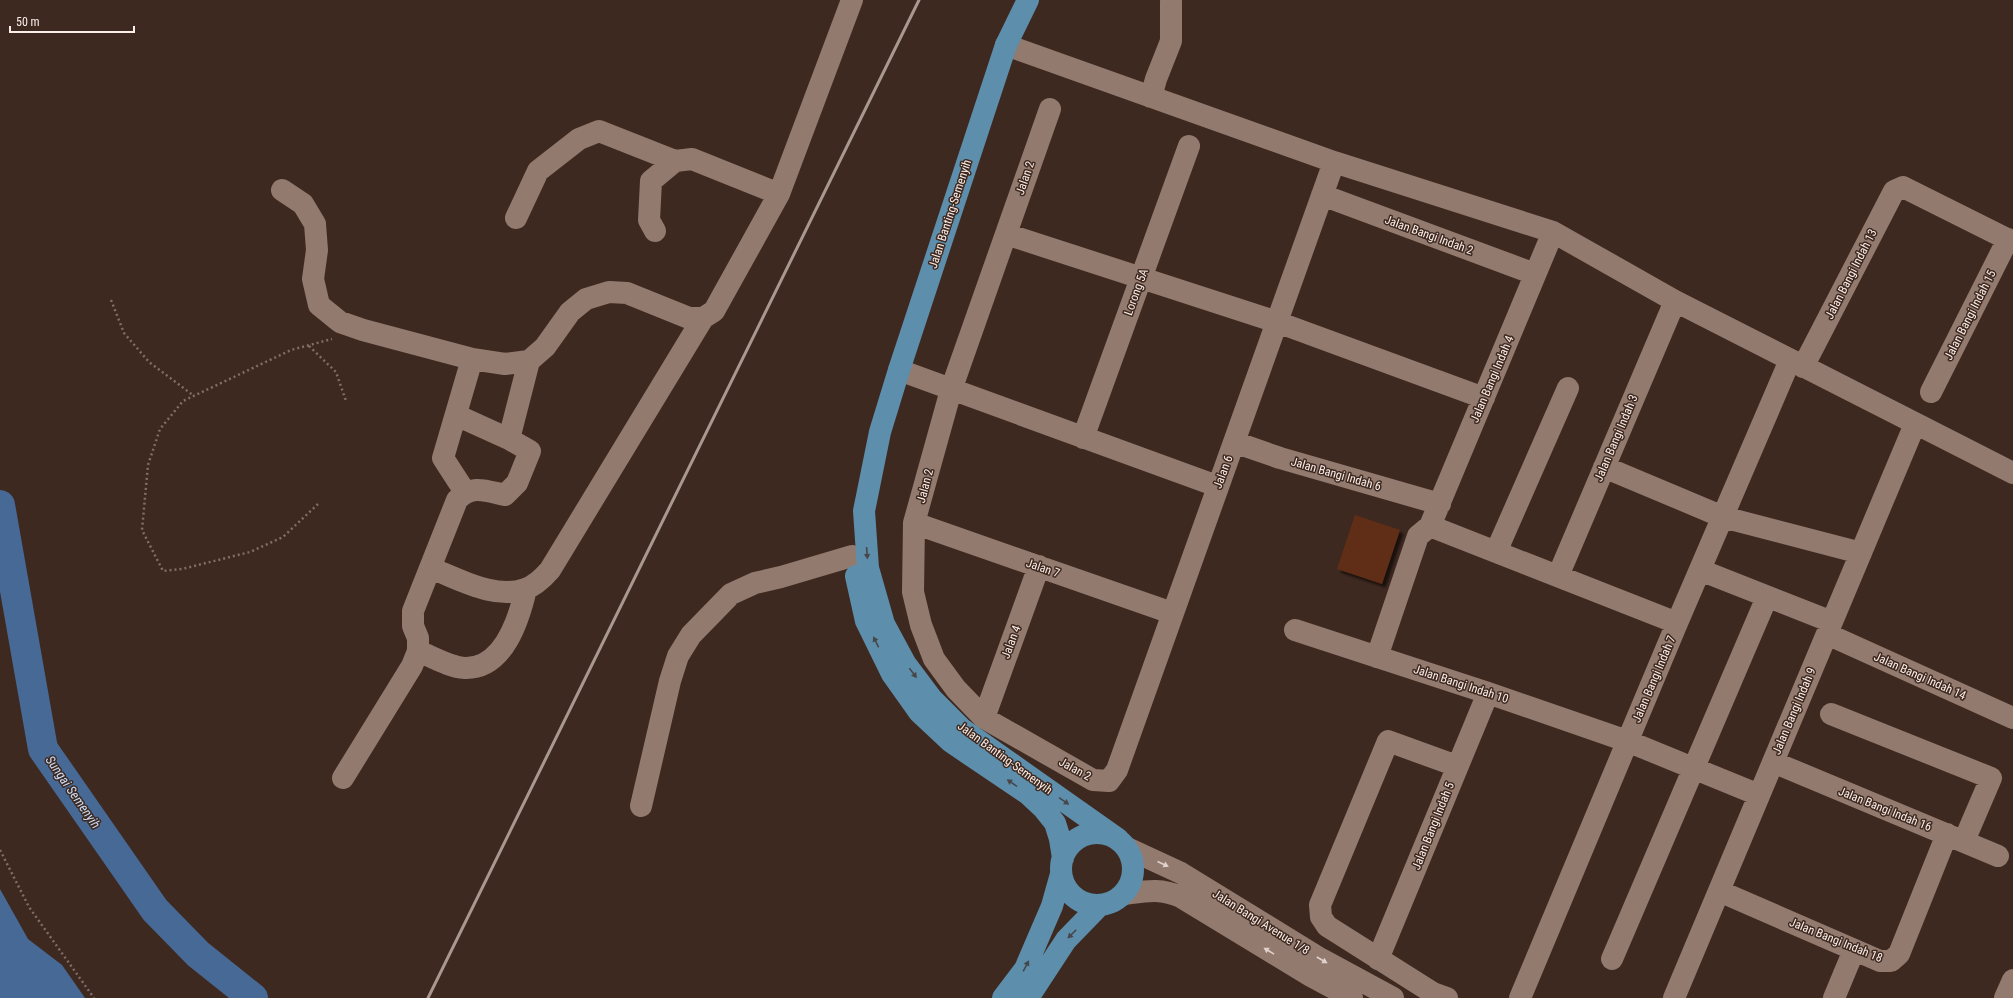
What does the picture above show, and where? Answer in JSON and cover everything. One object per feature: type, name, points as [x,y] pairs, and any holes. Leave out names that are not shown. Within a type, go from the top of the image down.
[{"type":"main road","name":"Jalan Banting-Semenyih","points":[[1003,998],[1025,969],[1052,906],[1062,866],[1060,839],[1055,823],[1043,808],[1028,794],[950,742],[919,712],[892,674],[866,621],[852,556],[854,498],[880,432],[1006,45],[1028,0]]},
{"type":"main road","name":"Jalan Banting-Semenyih","points":[[880,432],[864,511],[868,568],[884,624],[905,663],[932,699],[962,729],[1123,843]]},
{"type":"main road","points":[[1102,833],[1123,843],[1134,871],[1125,894],[1114,903],[1099,906],[1086,904],[1074,898],[1066,887],[1062,866],[1072,843],[1086,834],[1102,833]]},
{"type":"main road","points":[[1028,998],[1066,940],[1099,906]]},
{"type":"street","points":[[430,568],[492,590],[510,592],[526,589],[540,581],[550,570],[703,318],[714,311],[778,194],[852,0]]},
{"type":"street","points":[[1151,97],[1156,79],[1171,41],[1171,2]]},
{"type":"street","points":[[1006,45],[1334,162],[1553,232],[1675,300],[1796,364],[2013,473]]},
{"type":"street","name":"Jalan 2","points":[[1050,109],[951,390],[914,523],[913,592],[921,625],[934,659],[956,690],[984,718],[1093,780],[1109,781]]},
{"type":"street","points":[[516,218],[538,170],[579,138],[598,131],[675,161]]},
{"type":"street","name":"Lorong 5A","points":[[1083,438],[1188,146]]},
{"type":"street","points":[[654,231],[649,220],[651,181],[675,161],[692,158],[778,194]]},
{"type":"street","name":"Jalan 6","points":[[1109,781],[1117,770],[1217,486],[1334,162]]},
{"type":"street","name":"Jalan Bangi Indah 13","points":[[1796,364],[1894,191],[1903,187],[2010,240]]},
{"type":"street","points":[[282,190],[303,204],[315,224],[317,250],[313,279],[319,305],[340,322],[363,330],[472,359],[505,364],[529,361],[545,347],[570,312],[586,299],[609,292],[627,293],[689,318],[703,318]]},
{"type":"street","name":"Jalan Bangi Indah 2","points":[[1322,195],[1535,274]]},
{"type":"street","name":"Jalan Bangi Indah 4","points":[[1377,657],[1418,536],[1430,526],[1440,504],[1553,232]]},
{"type":"street","points":[[1006,234],[1277,322],[1484,398]]},
{"type":"street","name":"Jalan Bangi Indah 15","points":[[1931,392],[2010,240]]},
{"type":"street","name":"Jalan Bangi Indah 3","points":[[1558,576],[1675,300]]},
{"type":"street","points":[[465,492],[442,458],[472,359]]},
{"type":"street","points":[[509,439],[529,361]]},
{"type":"street","name":"Jalan Bangi Indah 7","points":[[1520,998],[1627,741],[1723,517],[1796,364]]},
{"type":"street","points":[[899,370],[1217,486]]},
{"type":"street","points":[[1496,552],[1568,388]]},
{"type":"street","points":[[343,778],[412,666],[418,651],[418,638],[412,626],[413,611],[457,500],[465,492],[478,489],[505,494],[518,483],[530,451],[509,439],[456,415]]},
{"type":"street","name":"Jalan Bangi Indah 9","points":[[1674,998],[1915,424]]},
{"type":"street","name":"Jalan Bangi Indah 6","points":[[1234,442],[1280,458],[1440,504]]},
{"type":"street","points":[[1604,467],[1723,517],[1861,553]]},
{"type":"street","name":"Jalan 7","points":[[914,523],[1172,613]]},
{"type":"street","points":[[1430,526],[1677,623]]},
{"type":"street","points":[[641,806],[670,680],[678,656],[691,635],[731,594],[755,584],[852,556]]},
{"type":"street","name":"Jalan 4","points":[[984,718],[1039,566]]},
{"type":"street","name":"Jalan Bangi Indah 14","points":[[1700,570],[1768,596],[1829,628],[2013,718]]},
{"type":"street","points":[[418,651],[452,665],[465,668],[478,666],[488,662],[502,648],[514,629],[526,589]]},
{"type":"street","points":[[1612,959],[1768,596]]},
{"type":"street","name":"Jalan Bangi Indah 10","points":[[1295,630],[1488,693],[1627,741],[1759,795]]},
{"type":"street","name":"Jalan Bangi Indah 5","points":[[1378,959],[1488,693]]},
{"type":"street","name":"Jalan Bangi Indah 18","points":[[1719,891],[1880,961],[1891,961],[1900,954],[1956,838],[1991,778],[1831,714]]},
{"type":"street","points":[[1447,998],[1433,993],[1327,926],[1321,917],[1320,905],[1388,742],[1458,766]]},
{"type":"street","name":"Jalan Bangi Indah 16","points":[[1773,762],[1998,856]]},
{"type":"street","name":"Jalan Bangi Avenue 1/8","points":[[1123,843],[1181,873],[1321,960],[1393,998]]},
{"type":"street","name":"Jalan Bangi Avenue 1/8","points":[[1125,894],[1153,890],[1167,891],[1181,897],[1311,976],[1352,998]]},
{"type":"street","points":[[1834,998],[1854,950]]},
{"type":"street","points":[[2005,998],[2013,980]]},
{"type":"path","points":[[111,300],[124,333],[149,362],[194,396]]},
{"type":"path","points":[[318,504],[283,537],[250,552],[182,569],[163,571],[142,530],[148,465],[160,429],[183,401],[291,350],[335,338]]},
{"type":"path","points":[[308,346],[336,372],[346,401]]},
{"type":"path","points":[[0,850],[29,907],[94,998]]},
{"type":"water","points":[[0,889],[28,939],[62,965],[85,998],[0,998]]},
{"type":"building","points":[[1355,515],[1400,530],[1382,584],[1337,569]]},
{"type":"waterway","name":"Sungai Semenyih","points":[[0,505],[43,749],[155,910],[198,954],[253,998]]},
{"type":"railway","points":[[428,998],[919,0]]}]
